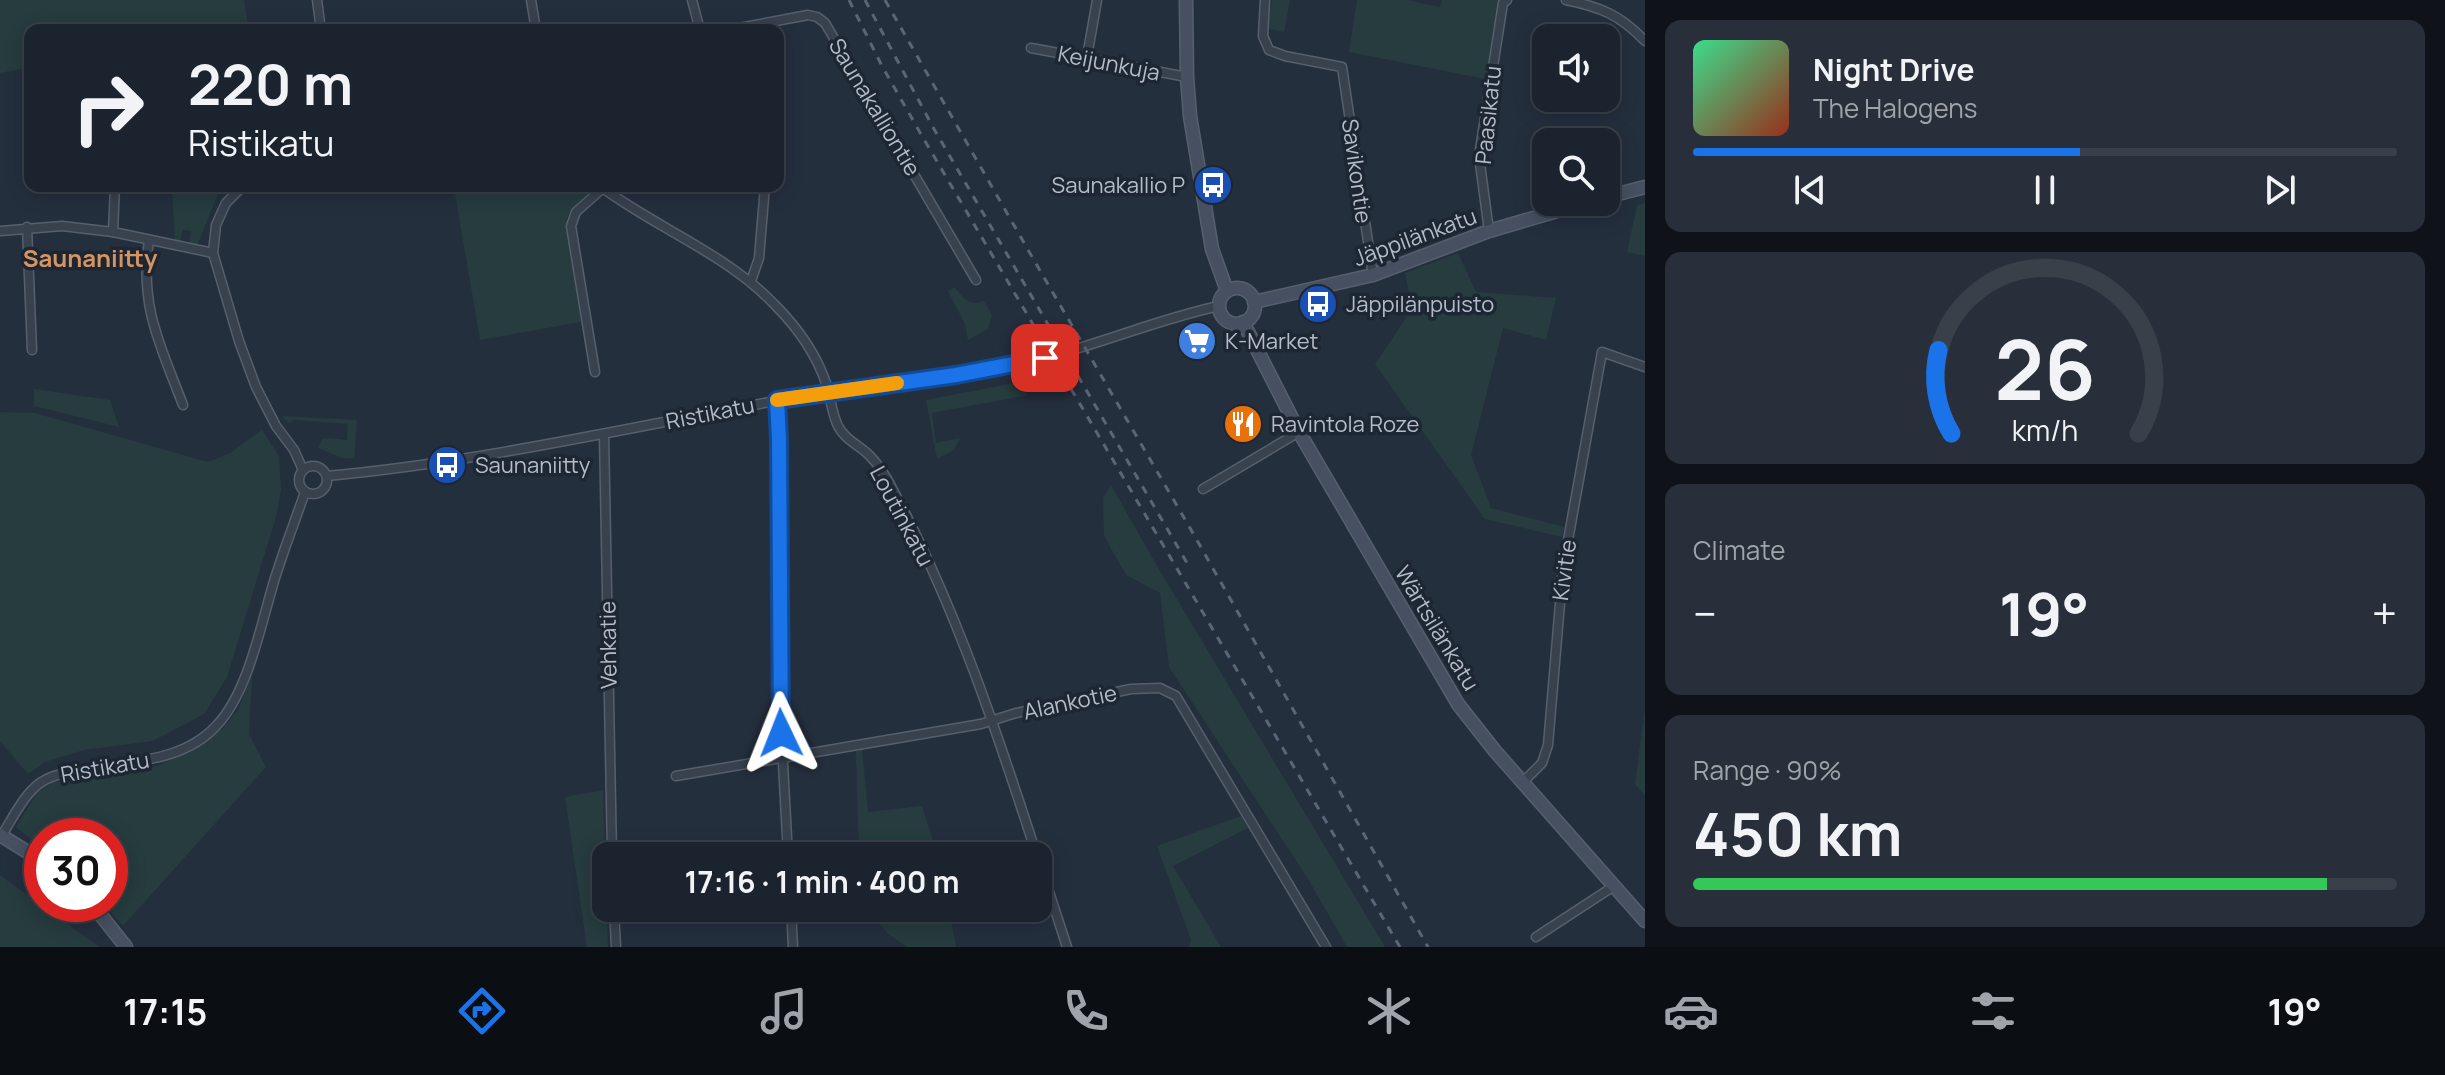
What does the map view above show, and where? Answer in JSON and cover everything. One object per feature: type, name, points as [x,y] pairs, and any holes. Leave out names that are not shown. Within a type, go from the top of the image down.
[{"type":"street","points":[[317,0],[320,24]]},
{"type":"street","points":[[531,0],[535,24]]},
{"type":"street","points":[[692,0],[698,24]]},
{"type":"street","points":[[1087,57],[1097,0]]},
{"type":"street","points":[[1186,0],[1190,116],[1212,249],[1227,291]]},
{"type":"street","name":"Savikontie","points":[[1265,0],[1263,36],[1269,50],[1342,67],[1373,275]]},
{"type":"street","name":"Paasikatu","points":[[1489,231],[1479,156],[1503,3],[1507,0]]},
{"type":"street","points":[[1566,0],[1607,10],[1629,24],[1645,41]]},
{"type":"street","name":"Saunakalliontie","points":[[760,24],[808,15],[825,23],[976,280]]},
{"type":"street","name":"Keijunkuja","points":[[1031,48],[1187,77]]},
{"type":"street","points":[[1620,193],[1645,187]]},
{"type":"street","points":[[113,232],[115,192]]},
{"type":"street","points":[[237,192],[226,203],[216,225],[213,253],[256,387],[303,470]]},
{"type":"street","points":[[595,372],[571,226],[576,212],[596,192]]},
{"type":"street","name":"Loutinkatu","points":[[609,192],[751,281],[799,332],[815,356],[829,392],[836,423],[843,434],[869,455],[894,491],[953,620],[1033,842]]},
{"type":"street","points":[[751,281],[759,258],[764,192]]},
{"type":"street","name":"Jäppilänkatu","points":[[1254,302],[1373,275],[1489,231],[1540,216]]},
{"type":"street","points":[[0,231],[62,226],[113,232],[213,253]]},
{"type":"street","points":[[27,227],[32,350]]},
{"type":"street","points":[[149,241],[146,275],[150,320],[183,405]]},
{"type":"street","points":[[1235,288],[1250,294],[1254,302],[1251,316],[1243,322],[1233,323],[1225,319],[1219,306],[1227,291],[1235,288]]},
{"type":"street","name":"Ristikatu","points":[[327,476],[457,459],[777,400],[956,375],[1045,358],[1219,306]]},
{"type":"street","name":"Wärtsilänkatu","points":[[1243,322],[1299,432],[1458,704],[1495,751],[1645,921]]},
{"type":"street","name":"Kivitie","points":[[1523,782],[1542,763],[1548,745],[1563,568],[1602,352],[1645,367]]},
{"type":"street","points":[[777,400],[780,708],[787,842]]},
{"type":"street","points":[[1203,489],[1299,432]]},
{"type":"street","name":"Vehkatie","points":[[604,434],[612,842]]},
{"type":"street","points":[[307,467],[319,467],[327,476],[321,492],[311,494],[305,492],[299,480],[307,467]]},
{"type":"street","name":"Ristikatu","points":[[1,835],[32,789],[52,776],[95,766],[158,759],[187,747],[216,727],[232,706],[243,681],[305,492]]},
{"type":"street","name":"Alankotie","points":[[676,776],[991,721],[1131,689],[1160,688],[1176,696],[1326,947]]},
{"type":"street","points":[[1,835],[24,850]]},
{"type":"street","points":[[1536,937],[1614,886]]},
{"type":"street","name":"Loutinkatu","points":[[1052,900],[1067,947]]},
{"type":"street","points":[[106,922],[126,947]]},
{"type":"street","points":[[615,922],[616,947]]},
{"type":"street","points":[[792,922],[793,947]]},
{"type":"green space","points":[[0,0],[244,0],[248,24],[24,24],[24,68],[0,73]]},
{"type":"green space","points":[[1272,0],[1290,0],[1284,32],[1266,28]]},
{"type":"green space","points":[[1357,0],[1407,0],[1440,7],[1442,0],[1501,0],[1485,79],[1349,52]]},
{"type":"green space","points":[[172,192],[220,192],[197,246],[189,245],[191,231],[183,230],[180,241],[175,240]]},
{"type":"green space","points":[[455,192],[591,192],[572,209],[567,218],[581,322],[480,340]]},
{"type":"green space","points":[[1645,203],[1645,256],[1627,252],[1637,205]]},
{"type":"green space","points":[[1458,253],[1476,292],[1556,298],[1546,340],[1503,328],[1471,455],[1491,508],[1564,527],[1562,537],[1485,519],[1375,364],[1412,309],[1405,273]]},
{"type":"green space","points":[[954,287],[971,302],[984,301],[992,315],[988,329],[968,340],[965,324],[948,291]]},
{"type":"green space","points":[[1019,382],[1028,395],[932,413],[936,443],[960,438],[954,450],[937,459],[926,400]]},
{"type":"green space","points":[[34,389],[110,400],[119,427],[34,406]]},
{"type":"green space","points":[[0,412],[35,413],[208,462],[230,453],[262,430],[279,456],[281,490],[276,517],[227,677],[204,714],[153,741],[84,750],[45,762],[28,774],[0,741]]},
{"type":"green space","points":[[282,416],[357,420],[354,459],[342,458],[318,448],[322,439],[347,440],[348,424],[294,420],[289,423]]},
{"type":"green space","points":[[1111,485],[1385,947],[1347,947],[1308,879],[1169,667],[1160,593],[1126,575],[1104,536],[1103,497]]},
{"type":"green space","points":[[252,675],[249,734],[266,767],[128,920],[128,818],[24,818],[24,833],[16,827],[37,793],[54,782],[157,766],[192,751],[222,729],[238,710]]},
{"type":"green space","points":[[1645,708],[1645,796],[1635,784]]},
{"type":"green space","points":[[862,749],[868,812],[922,806],[934,842],[859,842],[856,751]]},
{"type":"green space","points":[[603,790],[605,842],[592,842],[592,922],[607,922],[608,947],[587,947],[565,797]]},
{"type":"green space","points":[[1241,816],[1248,828],[1173,866],[1221,947],[1189,947],[1191,940],[1157,846]]},
{"type":"green space","points":[[0,875],[24,892],[24,922],[65,922],[99,947],[0,947]]},
{"type":"green space","points":[[878,922],[952,922],[956,947],[907,947],[888,934]]},
{"type":"railway","points":[[849,0],[922,136],[1400,947]]},
{"type":"railway","points":[[865,0],[934,129],[1190,568]]},
{"type":"railway","points":[[885,0],[1428,947]]},
{"type":"slow traffic","points":[[777,400],[897,383]]},
{"type":"place","name":"Saunakallio P","points":[[1213,185]]},
{"type":"place","name":"Jäppilänpuisto","points":[[1318,304]]},
{"type":"place","name":"K-Market","points":[[1197,341]]},
{"type":"place","name":"Ravintola Roze","points":[[1243,424]]},
{"type":"place","name":"Saunaniitty","points":[[447,465]]},
{"type":"district","name":"Saunaniitty","points":[[90,259]]},
{"type":"route","points":[[781,733],[777,400],[956,375],[1045,358]]}]
